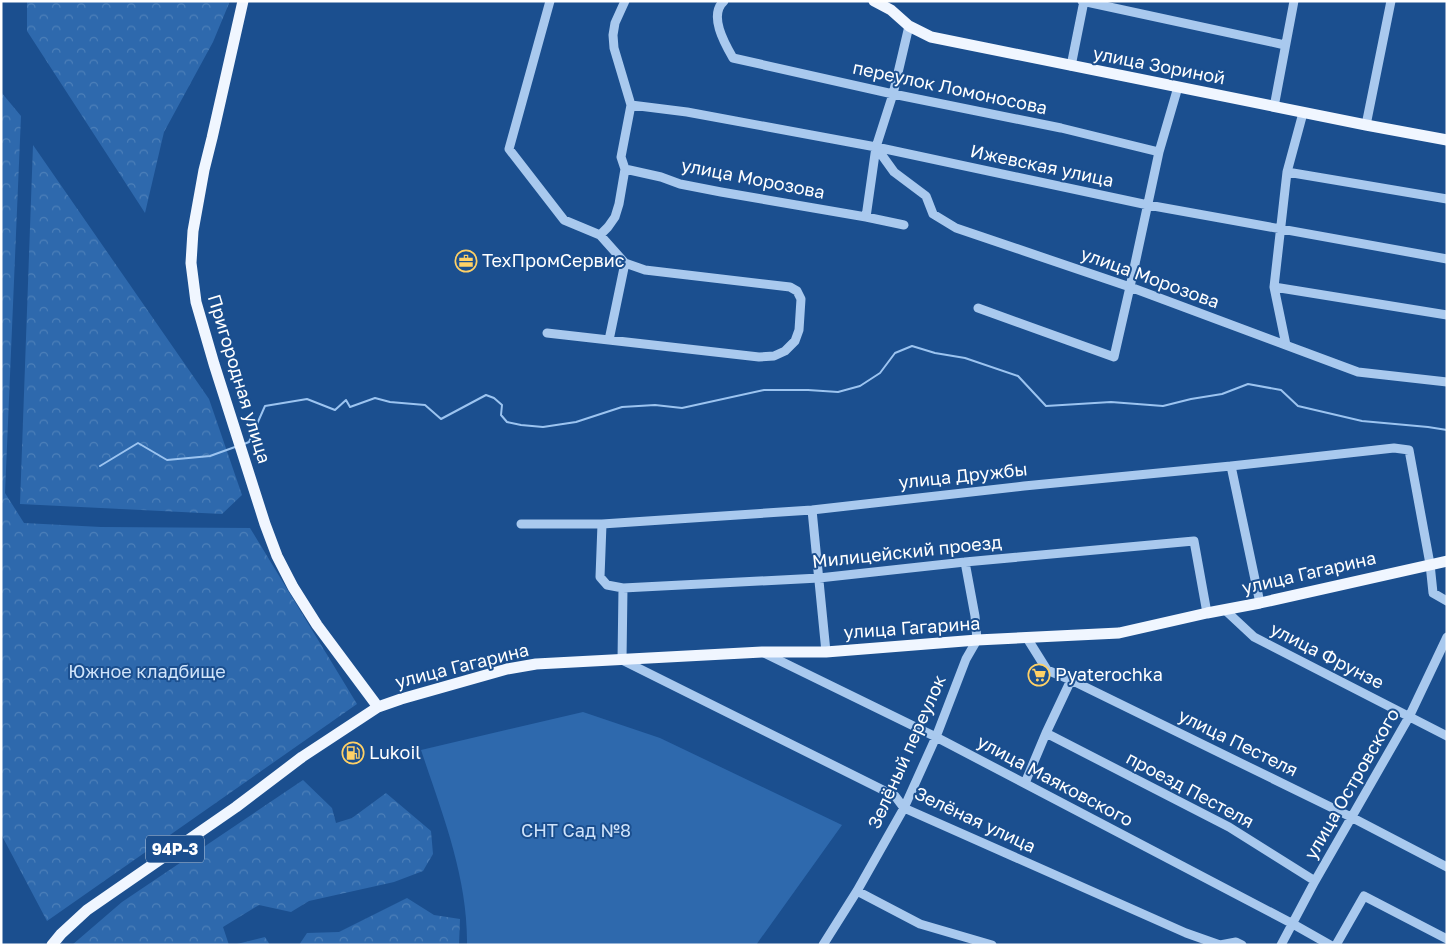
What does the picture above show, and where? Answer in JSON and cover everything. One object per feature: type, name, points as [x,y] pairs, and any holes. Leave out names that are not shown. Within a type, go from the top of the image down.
[{"type":"main road","name":"Пригородная улица","points":[[242,1],[204,170],[193,232],[191,263],[196,302],[214,364],[277,556],[292,587],[317,625],[378,708]]},
{"type":"main road","name":"улица Зориной","points":[[874,1],[891,10],[909,26],[931,37],[1303,113],[1447,140]]},
{"type":"main road","name":"улица Гагарина","points":[[378,708],[401,699],[508,669],[536,664],[762,652],[826,652],[977,640],[1120,633],[1447,560]]},
{"type":"main road","name":"94Р-3","points":[[52,945],[87,910],[236,807],[302,757],[378,708]]},
{"type":"street","points":[[547,333],[758,357],[774,356],[785,350],[795,341],[799,330],[801,300],[797,291],[790,287],[645,270],[625,263],[600,236],[564,220],[509,149],[550,1]]},
{"type":"street","points":[[600,236],[615,217],[625,170],[621,157],[631,105],[614,48],[613,35],[615,23],[625,1]]},
{"type":"street","name":"переулок Ломоносова","points":[[724,1],[720,5],[717,20],[724,42],[733,58],[893,94],[1061,128],[1159,152]]},
{"type":"street","points":[[1071,66],[1083,1],[1285,45]]},
{"type":"street","points":[[1274,107],[1294,1]]},
{"type":"street","points":[[1366,125],[1391,1]]},
{"type":"street","points":[[866,217],[876,147],[893,94],[909,26]]},
{"type":"street","points":[[978,308],[1114,357],[1159,152],[1178,87]]},
{"type":"street","name":"Ижевская улица","points":[[631,105],[688,112],[876,147],[1148,205],[1447,259]]},
{"type":"street","points":[[1286,345],[1274,287],[1287,172],[1303,113]]},
{"type":"street","name":"улица Морозова","points":[[876,147],[894,172],[926,196],[933,214],[956,228],[1130,287],[1358,372],[1447,382]]},
{"type":"street","name":"улица Морозова","points":[[625,170],[721,192],[904,224]]},
{"type":"street","points":[[1287,172],[1447,199]]},
{"type":"street","points":[[609,340],[625,263]]},
{"type":"street","points":[[1274,287],[1447,315]]},
{"type":"street","name":"улица Дружбы","points":[[521,524],[602,524],[812,510],[1394,448],[1409,450],[1430,564]]},
{"type":"street","points":[[1231,466],[1260,603]]},
{"type":"street","points":[[812,510],[826,652]]},
{"type":"street","points":[[602,524],[600,577],[607,585],[623,588],[622,660]]},
{"type":"street","name":"Милицейский проезд","points":[[623,588],[818,578],[965,562],[1194,541],[1207,613]]},
{"type":"street","points":[[965,562],[975,616],[977,640]]},
{"type":"street","points":[[1430,564],[1433,593],[1447,601]]},
{"type":"street","name":"улица Фрунзе","points":[[1225,610],[1254,637],[1447,736]]},
{"type":"street","name":"улица Островского","points":[[1281,945],[1315,881],[1409,717],[1447,637]]},
{"type":"street","name":"улица Пестеля","points":[[1027,638],[1047,670],[1351,817],[1447,867]]},
{"type":"street","name":"Зелёный переулок","points":[[823,945],[857,891],[904,808],[936,737],[966,659],[977,640]]},
{"type":"street","name":"улица Маяковского","points":[[762,652],[936,737],[1330,945]]},
{"type":"street","name":"Зелёная улица","points":[[622,660],[895,796],[904,808],[1186,933],[1220,945],[1236,942],[1242,945]]},
{"type":"street","points":[[1025,783],[1071,680]]},
{"type":"street","name":"проезд Пестеля","points":[[1046,733],[1229,827],[1315,881]]},
{"type":"street","points":[[857,891],[920,924],[992,945]]},
{"type":"street","points":[[1336,945],[1364,896],[1447,939]]},
{"type":"green space","points":[[27,1],[230,1],[213,42],[164,132],[145,213],[27,31]]},
{"type":"green space","name":"Южное кладбище","points":[[1,92],[21,116],[5,493],[24,523],[101,527],[250,528],[357,704],[47,921],[1,834]]},
{"type":"green space","points":[[33,145],[209,399],[242,495],[222,514],[20,504]]},
{"type":"green space","name":"СНТ Сад №8","points":[[583,712],[660,738],[842,825],[756,945],[467,945],[463,895],[458,870],[445,821],[421,750]]},
{"type":"green space","points":[[303,780],[332,808],[336,823],[352,818],[386,793],[431,831],[433,854],[423,871],[394,882],[309,901],[291,912],[259,905],[223,927],[229,945],[72,945],[122,902]]},
{"type":"green space","points":[[407,898],[434,915],[460,919],[459,945],[299,945],[307,933],[339,932]]},
{"type":"green space","points":[[265,937],[270,945],[233,945]]},
{"type":"waterway","points":[[244,444],[249,442],[265,406],[307,399],[335,410],[346,400],[350,407],[375,398],[390,402],[425,405],[441,419],[486,395],[494,398],[502,405],[501,415],[507,422],[543,427],[576,422],[622,407],[655,405],[682,408],[764,390],[838,392],[860,386],[880,373],[895,353],[912,346],[935,353],[965,358],[1018,376],[1046,406],[1111,402],[1163,406],[1222,394],[1248,384],[1281,390],[1298,406],[1362,421],[1447,430]]},
{"type":"waterway","points":[[100,466],[138,443],[167,460],[210,456],[235,447]]},
{"type":"place","name":"ТехПромСервис","points":[[466,261]]},
{"type":"place","name":"Pyaterochka","points":[[1039,675]]},
{"type":"place","name":"Lukoil","points":[[353,753]]}]
